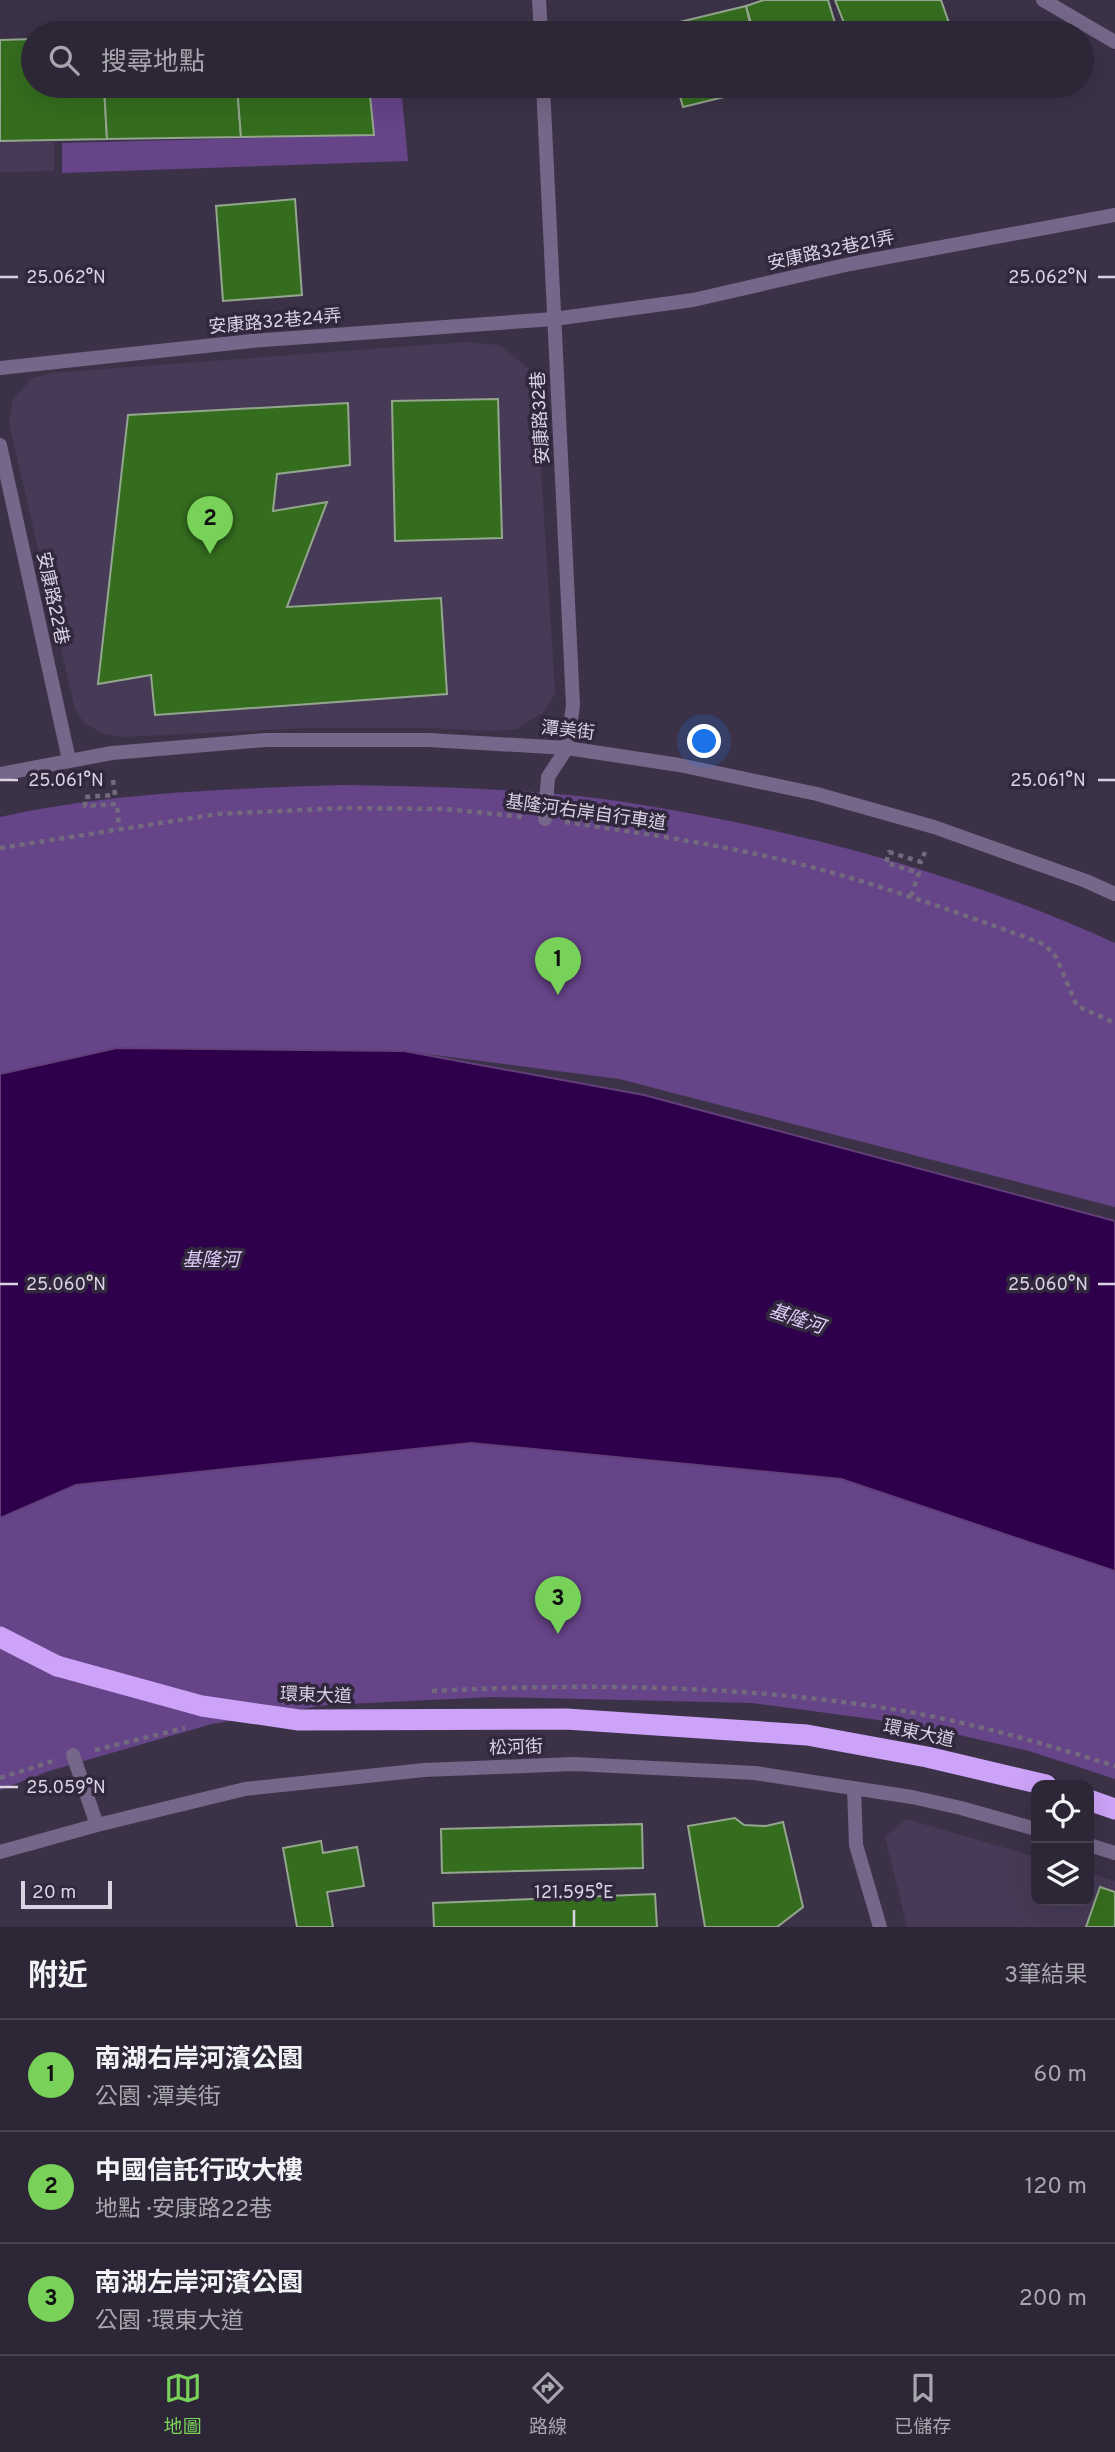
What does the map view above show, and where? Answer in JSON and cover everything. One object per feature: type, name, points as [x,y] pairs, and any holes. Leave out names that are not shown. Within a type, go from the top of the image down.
[{"type":"highway","name":"環東大道","points":[[0,1638],[55,1667],[205,1709],[299,1722],[567,1721],[734,1728],[814,1737],[1031,1782]]},
{"type":"highway","points":[[1094,1801],[1115,1808]]},
{"type":"street","points":[[539,0],[540,21]]},
{"type":"street","points":[[1043,0],[1079,21]]},
{"type":"street","points":[[1094,30],[1115,42]]},
{"type":"street","name":"安康路32巷","points":[[544,98],[573,705],[567,748]]},
{"type":"street","name":"安康路32巷21弄","points":[[554,319],[693,300],[850,264],[1115,215]]},
{"type":"street","name":"安康路32巷24弄","points":[[0,368],[252,341],[554,319]]},
{"type":"street","name":"安康路22巷","points":[[0,445],[69,760]]},
{"type":"street","name":"潭美街","points":[[0,774],[112,753],[265,740],[428,740],[567,748],[679,765],[817,794],[934,827],[1086,881],[1115,894]]},
{"type":"street","points":[[545,818],[548,777],[567,748]]},
{"type":"street","points":[[73,1755],[97,1825]]},
{"type":"street","name":"松河街","points":[[0,1852],[245,1789],[424,1770],[574,1764],[755,1773],[961,1808],[1031,1828]]},
{"type":"street","points":[[854,1788],[856,1845],[880,1927]]},
{"type":"street","points":[[1094,1847],[1115,1853]]},
{"type":"path","points":[[113,780],[115,795],[85,797],[85,806],[117,804],[119,828]]},
{"type":"path","name":"基隆河右岸自行車道","points":[[0,848],[218,814],[342,808],[445,810],[545,818],[684,840],[810,867],[911,896],[1044,944],[1056,957],[1077,1006],[1115,1023]]},
{"type":"path","points":[[911,896],[919,873],[886,863],[890,852],[921,862],[925,852]]},
{"type":"shaded area","points":[[370,98],[402,98],[408,161],[62,173],[62,143],[373,135]]},
{"type":"shaded area","points":[[0,142],[54,142],[54,171],[0,172]]},
{"type":"shaded area","points":[[465,342],[499,345],[528,368],[536,391],[555,692],[545,711],[517,729],[494,731],[307,728],[124,737],[104,734],[84,723],[75,709],[9,423],[13,399],[32,378],[51,373]]},
{"type":"shaded area","points":[[341,785],[489,789],[564,795],[637,804],[760,827],[941,876],[1058,918],[1115,943],[1115,1207],[619,1079],[404,1051],[117,1048],[0,1074],[0,817],[127,797],[213,790]]},
{"type":"shaded area","points":[[471,1443],[841,1479],[1115,1571],[1115,1779],[1029,1751],[916,1725],[752,1703],[493,1697],[326,1705],[212,1724],[49,1771],[0,1790],[0,1518],[76,1485]]},
{"type":"shaded area","points":[[906,1819],[1031,1856],[1031,1906],[1094,1906],[1094,1875],[1115,1881],[1115,1927],[907,1927],[885,1837]]},
{"type":"water","name":"基隆河","points":[[117,1048],[404,1051],[644,1095],[1115,1221],[1115,1571],[841,1479],[471,1443],[76,1485],[0,1518],[0,1074]]},
{"type":"building","points":[[764,0],[828,0],[834,21],[750,21],[746,6]]},
{"type":"building","points":[[835,0],[941,0],[948,21],[843,21]]},
{"type":"building","points":[[746,6],[749,21],[684,21]]},
{"type":"building","points":[[21,39],[21,98],[105,98],[107,139],[0,141],[0,40]]},
{"type":"building","points":[[105,98],[238,98],[241,137],[107,139]]},
{"type":"building","points":[[238,98],[370,98],[374,135],[241,137]]},
{"type":"building","points":[[680,98],[720,98],[683,107]]},
{"type":"building","points":[[295,199],[302,295],[223,301],[216,206]]},
{"type":"building","points":[[498,399],[502,538],[395,541],[392,401]]},
{"type":"building","points":[[348,403],[350,465],[277,474],[273,511],[327,502],[287,607],[441,598],[447,694],[155,715],[151,675],[98,684],[128,415]]},
{"type":"building","points":[[735,1818],[744,1825],[766,1826],[783,1822],[803,1907],[777,1927],[705,1927],[688,1826]]},
{"type":"building","points":[[642,1824],[643,1868],[442,1873],[441,1829]]},
{"type":"building","points":[[321,1841],[323,1853],[357,1847],[364,1886],[327,1892],[333,1927],[297,1927],[283,1848]]},
{"type":"building","points":[[1100,1887],[1115,1892],[1115,1927],[1086,1927]]},
{"type":"building","points":[[655,1894],[657,1927],[434,1927],[433,1903]]},
{"type":"place","name":"中國信託行政大樓","points":[[210,554]]},
{"type":"place","name":"南湖右岸河濱公園","points":[[558,995]]},
{"type":"place","name":"南湖左岸河濱公園","points":[[558,1634]]}]
